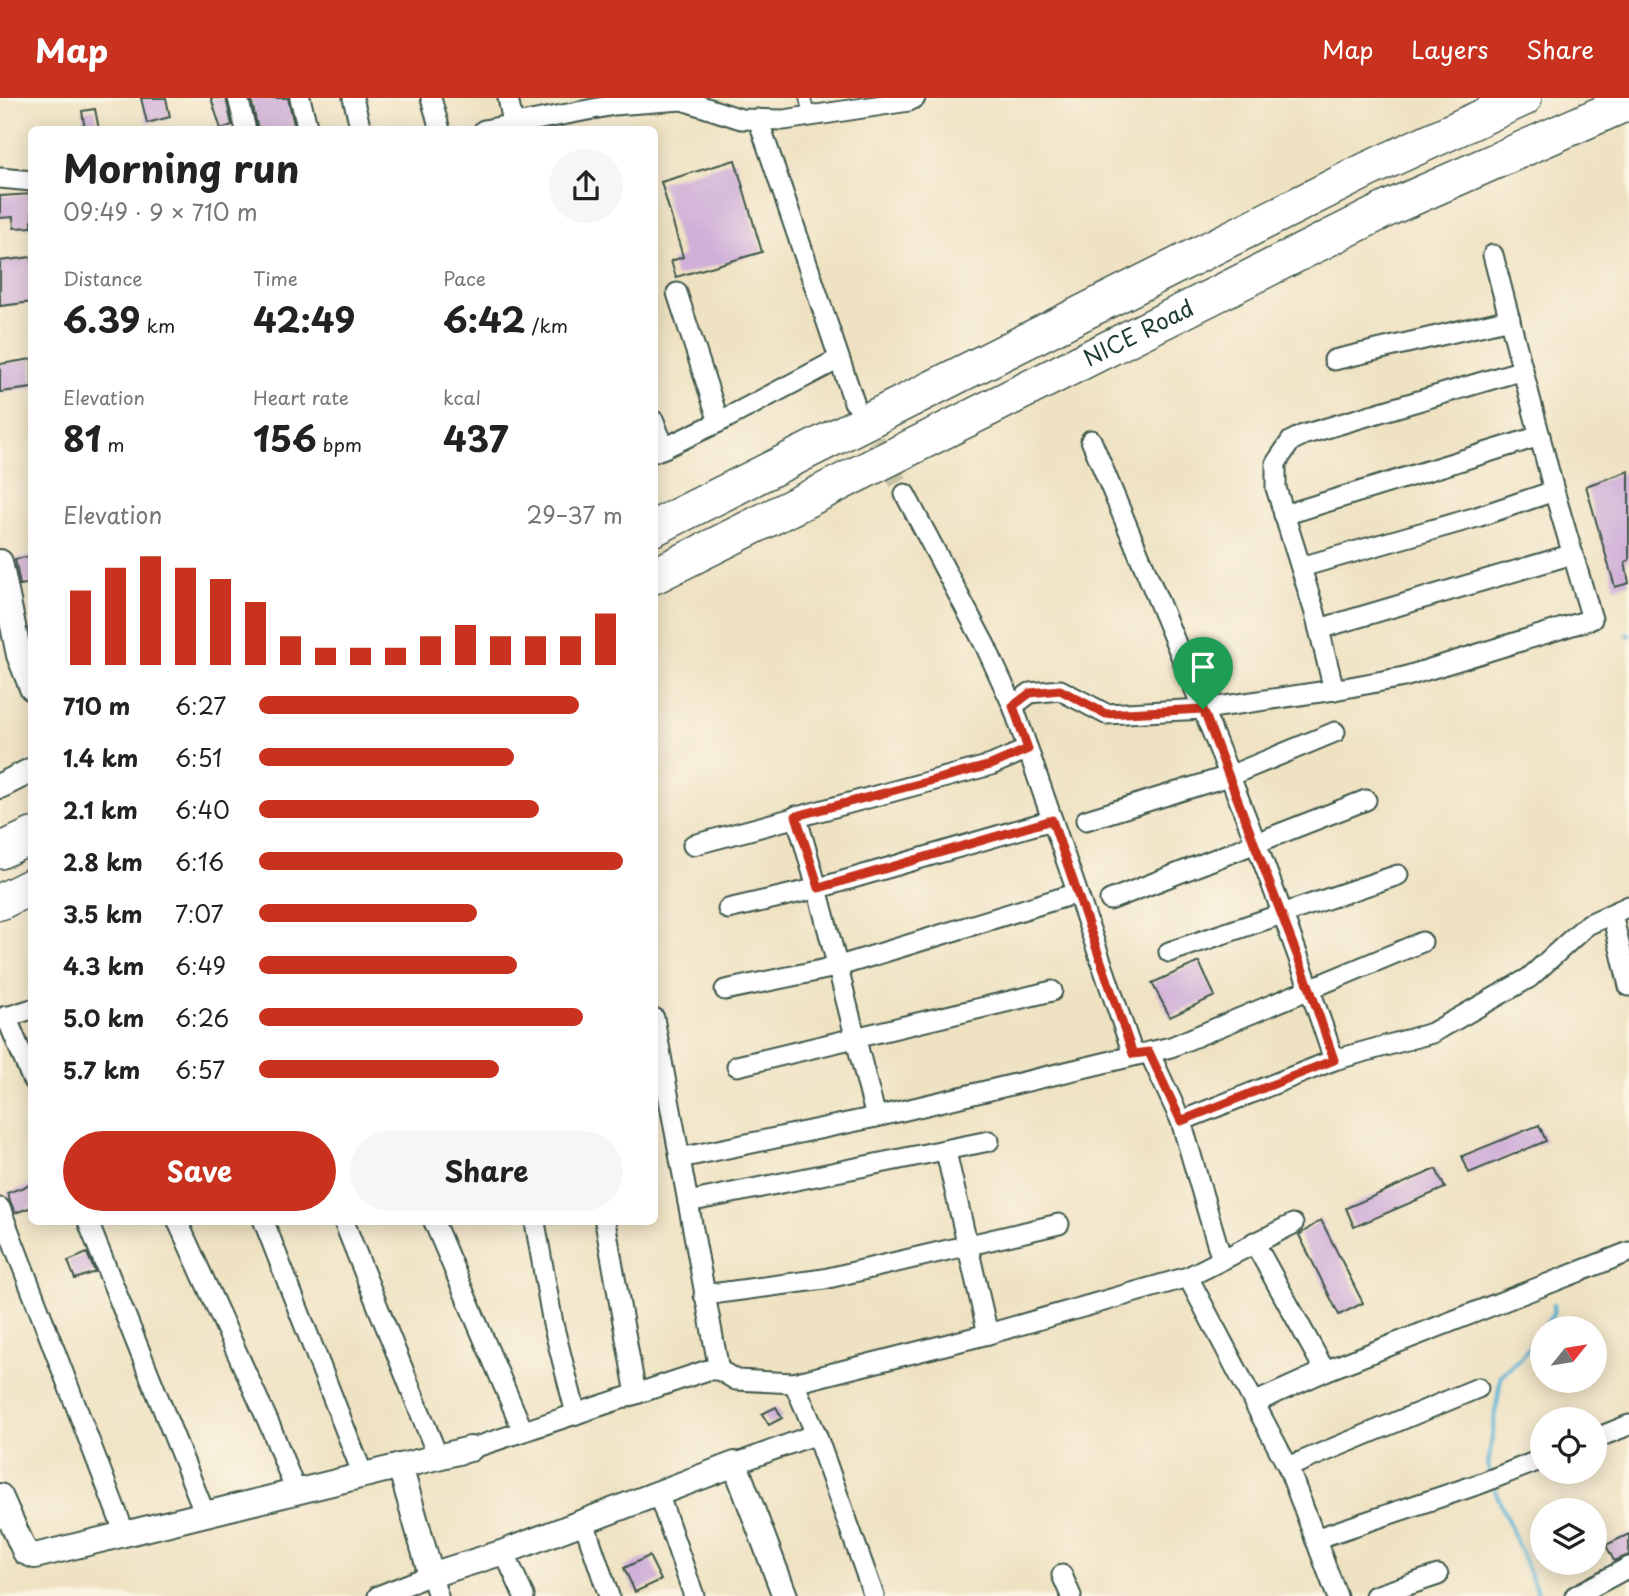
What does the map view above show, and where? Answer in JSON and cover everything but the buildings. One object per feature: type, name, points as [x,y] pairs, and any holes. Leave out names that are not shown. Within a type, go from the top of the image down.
[{"type":"highway","name":"NICE Road","points":[[658,526],[1367,170],[1524,98]]},
{"type":"highway","name":"NICE Road","points":[[658,574],[1389,208],[1629,102]]},
{"type":"highway","points":[[0,851],[28,838]]},
{"type":"highway","points":[[0,902],[28,888]]},
{"type":"street","points":[[238,98],[245,126]]},
{"type":"street","points":[[300,98],[307,126]]},
{"type":"street","points":[[353,98],[360,126]]},
{"type":"street","points":[[431,98],[438,126]]},
{"type":"street","points":[[508,98],[513,123]]},
{"type":"street","points":[[501,126],[596,103],[682,99],[741,119],[784,120],[807,107],[909,102],[915,98]]},
{"type":"street","points":[[758,119],[853,401]]},
{"type":"street","points":[[0,178],[28,181]]},
{"type":"street","points":[[1013,706],[1030,693],[1060,690],[1106,714],[1203,709],[1334,690],[1404,677],[1592,619],[1554,491],[1493,255]]},
{"type":"street","points":[[677,293],[719,422]]},
{"type":"street","points":[[1334,360],[1510,319]]},
{"type":"street","points":[[659,450],[839,359]]},
{"type":"street","points":[[1334,690],[1276,488],[1276,463],[1291,442],[1303,435],[1523,370]]},
{"type":"street","points":[[1284,514],[1540,436]]},
{"type":"street","points":[[1091,440],[1203,709],[1310,989],[1334,1060]]},
{"type":"street","points":[[1300,567],[1477,517],[1554,491]]},
{"type":"street","points":[[905,494],[985,645],[1013,706],[1077,893],[1141,1053],[1181,1121],[1221,1258]]},
{"type":"street","points":[[1318,629],[1573,554]]},
{"type":"street","points":[[0,562],[25,654]]},
{"type":"street","points":[[1086,820],[1229,776],[1335,732]]},
{"type":"street","points":[[693,845],[991,765],[1028,749]]},
{"type":"street","points":[[0,786],[28,772]]},
{"type":"street","points":[[1110,900],[1366,800]]},
{"type":"street","points":[[796,816],[819,888],[836,967],[876,1117]]},
{"type":"street","points":[[728,909],[819,888],[1052,820]]},
{"type":"street","points":[[1169,952],[1398,875]]},
{"type":"street","points":[[725,990],[836,967],[1077,893]]},
{"type":"street","points":[[1181,1121],[1334,1060],[1432,1033],[1529,978],[1587,925],[1621,910],[1629,986]]},
{"type":"street","points":[[680,1158],[876,1117],[1171,1047],[1422,942]]},
{"type":"street","points":[[737,1066],[1052,992]]},
{"type":"street","points":[[28,1010],[3,1017],[28,1070]]},
{"type":"street","points":[[658,1042],[719,1370]]},
{"type":"street","points":[[688,1202],[946,1152],[989,1140]]},
{"type":"street","points":[[946,1152],[988,1334]]},
{"type":"street","points":[[0,1208],[125,1534]]},
{"type":"street","points":[[0,1496],[25,1552],[35,1556],[470,1449],[708,1370],[719,1370],[736,1380],[794,1383],[988,1334],[1188,1277],[1293,1223]]},
{"type":"street","points":[[705,1295],[824,1279],[1059,1224]]},
{"type":"street","points":[[89,1225],[205,1514]]},
{"type":"street","points":[[179,1225],[271,1428],[296,1492]]},
{"type":"street","points":[[265,1225],[363,1475]]},
{"type":"street","points":[[345,1225],[438,1457]]},
{"type":"street","points":[[435,1225],[523,1432]]},
{"type":"street","points":[[536,1225],[553,1324],[576,1414]]},
{"type":"street","points":[[606,1225],[636,1394]]},
{"type":"street","points":[[1254,1242],[1325,1371]]},
{"type":"street","points":[[1254,1404],[1325,1371],[1629,1252]]},
{"type":"street","points":[[1188,1277],[1288,1467],[1337,1596]]},
{"type":"street","points":[[794,1383],[816,1434],[874,1596]]},
{"type":"street","points":[[1288,1467],[1478,1388]]},
{"type":"street","points":[[1607,1433],[1629,1425]]},
{"type":"street","points":[[378,1596],[434,1586],[504,1552],[583,1520],[816,1434]]},
{"type":"street","points":[[735,1464],[785,1596]]},
{"type":"street","points":[[1315,1539],[1530,1465]]},
{"type":"street","points":[[400,1466],[434,1586]]},
{"type":"street","points":[[658,1493],[694,1596]]},
{"type":"street","points":[[583,1520],[609,1596]]},
{"type":"street","points":[[504,1552],[524,1596]]},
{"type":"street","points":[[1575,1596],[1629,1567]]},
{"type":"street","points":[[1062,1575],[1071,1596]]},
{"type":"street","points":[[1376,1596],[1438,1575]]},
{"type":"waterway","points":[[1552,1316],[1554,1305]]},
{"type":"waterway","points":[[1490,1473],[1488,1466],[1501,1375],[1521,1358],[1530,1346]]},
{"type":"waterway","points":[[1493,1485],[1539,1596]]},
{"type":"tunnel","points":[[861,415],[905,494]]},
{"type":"route","points":[[1060,690],[1106,714],[1203,709],[1310,989],[1334,1060],[1181,1121],[1149,1052],[1133,1054],[1052,820],[994,840],[819,888],[796,816],[991,765],[1028,749],[1013,706],[1030,693],[1060,690]]}]
